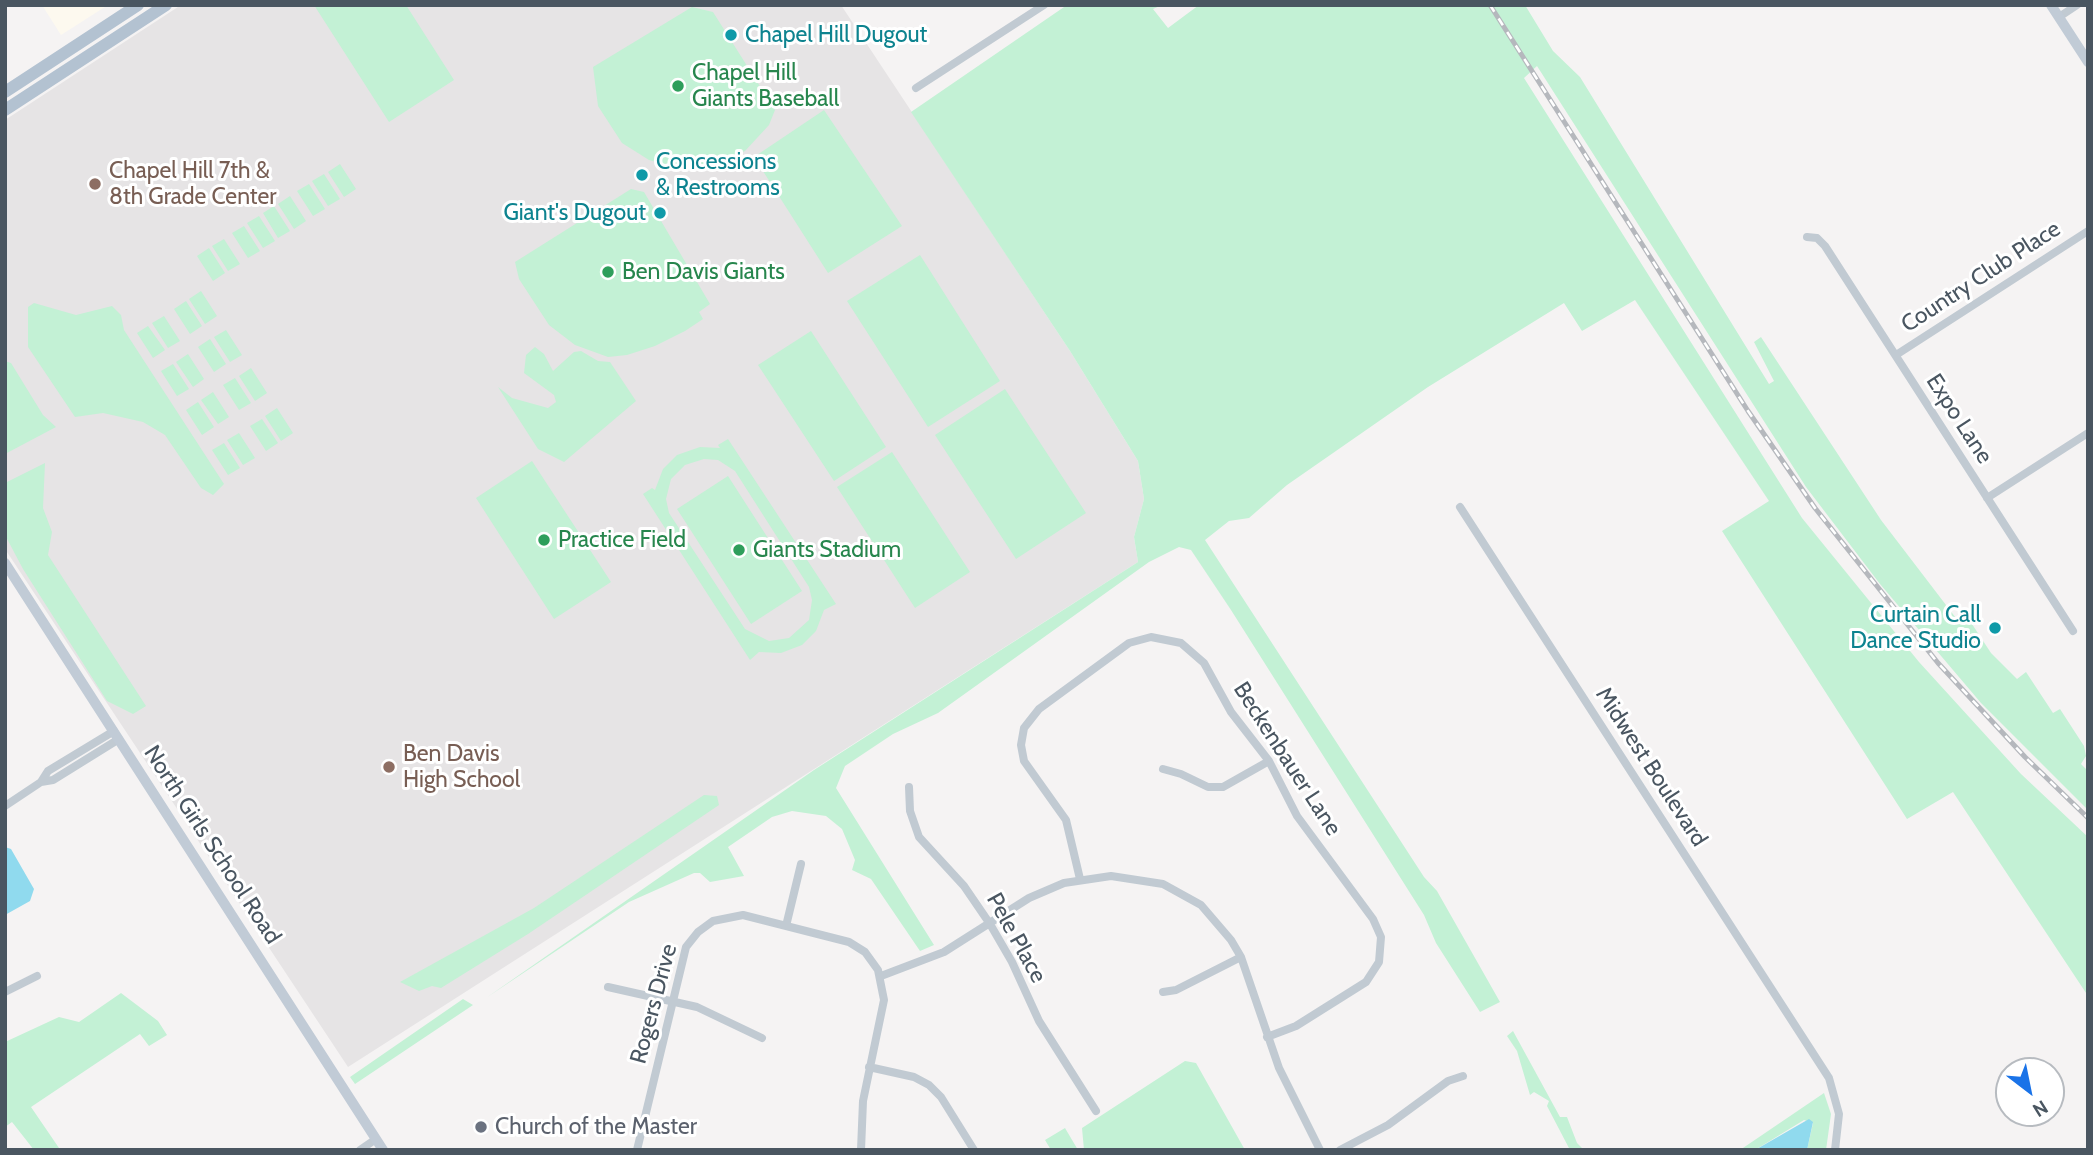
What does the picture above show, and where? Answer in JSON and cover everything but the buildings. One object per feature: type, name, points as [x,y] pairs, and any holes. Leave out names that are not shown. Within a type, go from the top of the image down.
[{"type":"main road","points":[[5,92],[138,5]]},
{"type":"main road","points":[[5,110],[166,5]]},
{"type":"main road","points":[[2051,5],[2088,62]]},
{"type":"main road","name":"North Girls School Road","points":[[5,563],[383,1150]]},
{"type":"street","points":[[916,88],[1044,5]]},
{"type":"street","points":[[2059,17],[2077,5]]},
{"type":"street","name":"Country Club Place","points":[[1896,355],[2088,231]]},
{"type":"street","name":"Expo Lane","points":[[1807,237],[1817,238],[1825,246],[2073,631]]},
{"type":"street","points":[[1987,498],[2088,433]]},
{"type":"street","name":"Midwest Boulevard","points":[[1460,507],[1829,1078],[1837,1099],[1839,1126],[1835,1150]]},
{"type":"street","name":"Beckenbauer Lane","points":[[1080,879],[1066,820],[1024,761],[1021,745],[1024,728],[1038,709],[1121,648],[1139,639],[1155,637],[1176,641],[1198,656],[1231,712],[1269,761],[1297,816],[1374,921],[1380,934],[1381,952],[1376,969],[1366,982],[1296,1026],[1267,1037]]},
{"type":"street","points":[[5,806],[41,782],[53,779],[116,735]]},
{"type":"street","points":[[1163,769],[1208,787],[1223,787],[1269,761]]},
{"type":"street","name":"Pele Place","points":[[909,787],[910,815],[919,837],[964,886],[990,924],[1012,962],[1039,1021],[1096,1111]]},
{"type":"street","points":[[786,926],[801,864]]},
{"type":"street","points":[[861,1150],[862,1109],[884,1000],[881,976],[944,952],[1042,891],[1080,879],[1130,876],[1178,890],[1218,921],[1241,957],[1282,1075],[1320,1150]]},
{"type":"street","name":"Rogers Drive","points":[[638,1150],[683,954],[704,927],[720,918],[743,915],[786,926],[855,946],[870,958],[881,976]]},
{"type":"street","points":[[1163,992],[1176,990],[1241,957]]},
{"type":"street","points":[[5,992],[37,976]]},
{"type":"street","points":[[608,987],[706,1011],[762,1038]]},
{"type":"street","points":[[870,1067],[914,1077],[929,1085],[941,1097],[974,1150]]},
{"type":"street","points":[[1340,1150],[1388,1125],[1448,1081],[1463,1076]]},
{"type":"street","points":[[360,1150],[376,1139]]},
{"type":"shaded area","points":[[42,5],[108,5],[61,35]]},
{"type":"shaded area","points":[[181,5],[841,5],[1070,351],[1138,461],[1144,499],[1134,537],[1138,562],[348,1067],[5,549],[5,120]]},
{"type":"green space","points":[[314,5],[406,5],[454,80],[389,122]]},
{"type":"green space","points":[[1067,5],[1162,5],[1153,9],[1168,28],[1199,5],[1525,5],[1553,51],[1580,77],[1769,384],[1774,381],[1754,342],[1761,337],[1881,520],[1959,622],[1970,621],[1991,653],[2017,679],[2026,672],[2053,713],[2060,709],[2084,746],[2086,756],[2081,764],[2088,771],[2088,810],[1981,703],[1880,584],[1806,487],[1537,66],[1524,78],[1802,518],[1919,662],[2021,774],[2088,837],[2088,996],[1953,792],[1907,819],[1722,531],[1769,501],[1635,300],[1582,331],[1564,303],[1428,387],[1287,485],[1249,518],[1229,521],[1205,540],[1424,877],[1437,891],[1500,1002],[1480,1012],[1436,943],[1424,915],[1231,610],[1191,550],[1179,547],[1149,562],[938,713],[893,734],[845,766],[836,788],[934,945],[920,951],[871,879],[852,870],[855,860],[842,829],[826,816],[792,811],[772,817],[728,847],[744,876],[710,882],[700,873],[694,873],[629,902],[486,998],[814,770],[1138,562],[1134,537],[1144,499],[1138,461],[1070,351],[911,112]]},
{"type":"green space","name":"Chapel Hill Giants Baseball","points":[[692,7],[713,12],[775,110],[769,125],[745,151],[713,166],[685,170],[649,160],[622,143],[598,106],[593,67]]},
{"type":"green space","points":[[824,110],[902,226],[828,273],[754,157]]},
{"type":"green space","points":[[340,164],[356,189],[344,197],[328,172]]},
{"type":"green space","points":[[324,174],[340,199],[328,206],[312,181]]},
{"type":"green space","points":[[309,184],[325,209],[313,216],[297,191]]},
{"type":"green space","name":"Ben Davis Giants","points":[[631,189],[644,192],[710,304],[699,312],[703,319],[685,331],[655,346],[627,355],[608,357],[575,345],[549,325],[519,279],[515,262]]},
{"type":"green space","points":[[290,196],[306,221],[294,229],[278,204]]},
{"type":"green space","points":[[274,206],[290,231],[278,238],[263,213]]},
{"type":"green space","points":[[259,216],[275,241],[263,248],[247,223]]},
{"type":"green space","points":[[244,226],[260,251],[248,258],[232,233]]},
{"type":"green space","points":[[224,239],[240,264],[228,271],[212,246]]},
{"type":"green space","points":[[209,248],[225,273],[213,281],[197,256]]},
{"type":"green space","points":[[920,255],[1000,381],[928,427],[847,301]]},
{"type":"green space","points":[[201,291],[217,316],[205,324],[189,299]]},
{"type":"green space","points":[[186,301],[202,326],[190,334],[174,309]]},
{"type":"green space","points":[[34,303],[76,315],[112,306],[121,315],[124,330],[224,484],[213,495],[201,488],[165,435],[143,422],[103,413],[75,417],[28,347],[28,307]]},
{"type":"green space","points":[[164,316],[180,341],[168,348],[152,323]]},
{"type":"green space","points":[[148,326],[165,350],[153,358],[137,333]]},
{"type":"green space","points":[[226,330],[242,355],[230,362],[214,337]]},
{"type":"green space","points":[[811,331],[886,447],[834,481],[758,365]]},
{"type":"green space","points":[[210,339],[226,364],[214,372],[198,347]]},
{"type":"green space","points":[[535,347],[544,354],[553,371],[574,352],[581,351],[598,361],[610,362],[636,401],[564,462],[538,449],[498,387],[512,398],[548,408],[556,402],[554,395],[524,373],[526,355]]},
{"type":"green space","points":[[188,354],[204,379],[193,387],[176,362]]},
{"type":"green space","points":[[5,361],[11,363],[43,415],[56,427],[5,454]]},
{"type":"green space","points":[[173,364],[189,389],[177,396],[161,371]]},
{"type":"green space","points":[[251,368],[267,393],[255,401],[239,376]]},
{"type":"green space","points":[[235,378],[251,403],[239,410],[223,385]]},
{"type":"green space","points":[[1005,389],[1086,513],[1016,559],[935,435]]},
{"type":"green space","points":[[213,392],[229,417],[218,424],[201,400]]},
{"type":"green space","points":[[198,402],[214,427],[202,435],[186,410]]},
{"type":"green space","points":[[277,408],[293,433],[281,441],[265,416]]},
{"type":"green space","points":[[262,419],[278,443],[266,451],[250,426]]},
{"type":"green space","points":[[239,433],[255,458],[243,465],[227,440]]},
{"type":"green space","points":[[728,439],[836,604],[824,610],[816,631],[802,645],[781,653],[759,652],[750,660],[643,494],[652,488],[655,490],[663,469],[677,455],[700,447],[720,448],[718,445]],"holes":[[[704,459],[718,460],[735,471],[809,587],[812,600],[809,620],[789,638],[769,641],[745,629],[669,513],[666,499],[671,479],[685,465]]]},
{"type":"green space","points":[[224,443],[240,468],[228,475],[212,450]]},
{"type":"green space","points":[[892,452],[970,572],[915,608],[837,487]]},
{"type":"green space","name":"Practice Field","points":[[532,461],[611,582],[554,619],[476,498]]},
{"type":"green space","points":[[45,463],[43,508],[52,532],[48,555],[146,706],[133,714],[107,701],[23,569],[5,535],[5,483]]},
{"type":"green space","name":"Giants Stadium","points":[[728,476],[802,591],[751,624],[677,509]]},
{"type":"green space","points":[[704,795],[717,796],[719,805],[528,934],[441,988],[432,986],[419,991],[400,982],[534,908]]},
{"type":"green space","points":[[121,993],[158,1021],[167,1035],[149,1046],[140,1034],[31,1107],[59,1148],[34,1150],[12,1122],[5,1127],[5,1042],[59,1017],[79,1022]]},
{"type":"green space","points":[[463,999],[473,1005],[355,1084],[350,1077]]},
{"type":"green space","points":[[1513,1031],[1560,1117],[1567,1117],[1577,1143],[1584,1150],[1570,1150],[1547,1106],[1549,1101],[1534,1092],[1530,1095],[1517,1051],[1507,1036]]},
{"type":"green space","points":[[1185,1061],[1196,1063],[1245,1150],[1084,1150],[1082,1128]]},
{"type":"green space","points":[[1824,1093],[1831,1114],[1826,1150],[1807,1150],[1813,1123],[1804,1120],[1755,1150],[1740,1150]]},
{"type":"green space","points":[[1065,1128],[1078,1150],[1051,1150],[1045,1140]]},
{"type":"water","points":[[5,847],[11,849],[34,889],[30,901],[5,915]]},
{"type":"water","points":[[1809,1119],[1813,1122],[1807,1150],[1755,1150]]},
{"type":"railway","points":[[1490,5],[1748,411],[1815,508],[1938,663],[2025,757],[2088,818]]},
{"type":"place","name":"Chapel Hill Dugout","points":[[731,35]]},
{"type":"place","name":"Chapel Hill Giants Baseball","points":[[678,86]]},
{"type":"place","name":"Concessions & Restrooms","points":[[642,175]]},
{"type":"place","name":"Chapel Hill 7th & 8th Grade Center","points":[[95,184]]},
{"type":"place","name":"Giant's Dugout","points":[[660,213]]},
{"type":"place","name":"Ben Davis Giants","points":[[608,272]]},
{"type":"place","name":"Practice Field","points":[[544,540]]},
{"type":"place","name":"Giants Stadium","points":[[739,550]]},
{"type":"place","name":"Curtain Call Dance Studio","points":[[1995,628]]},
{"type":"place","name":"Ben Davis High School","points":[[389,767]]},
{"type":"place","name":"Church of the Master","points":[[481,1127]]}]
